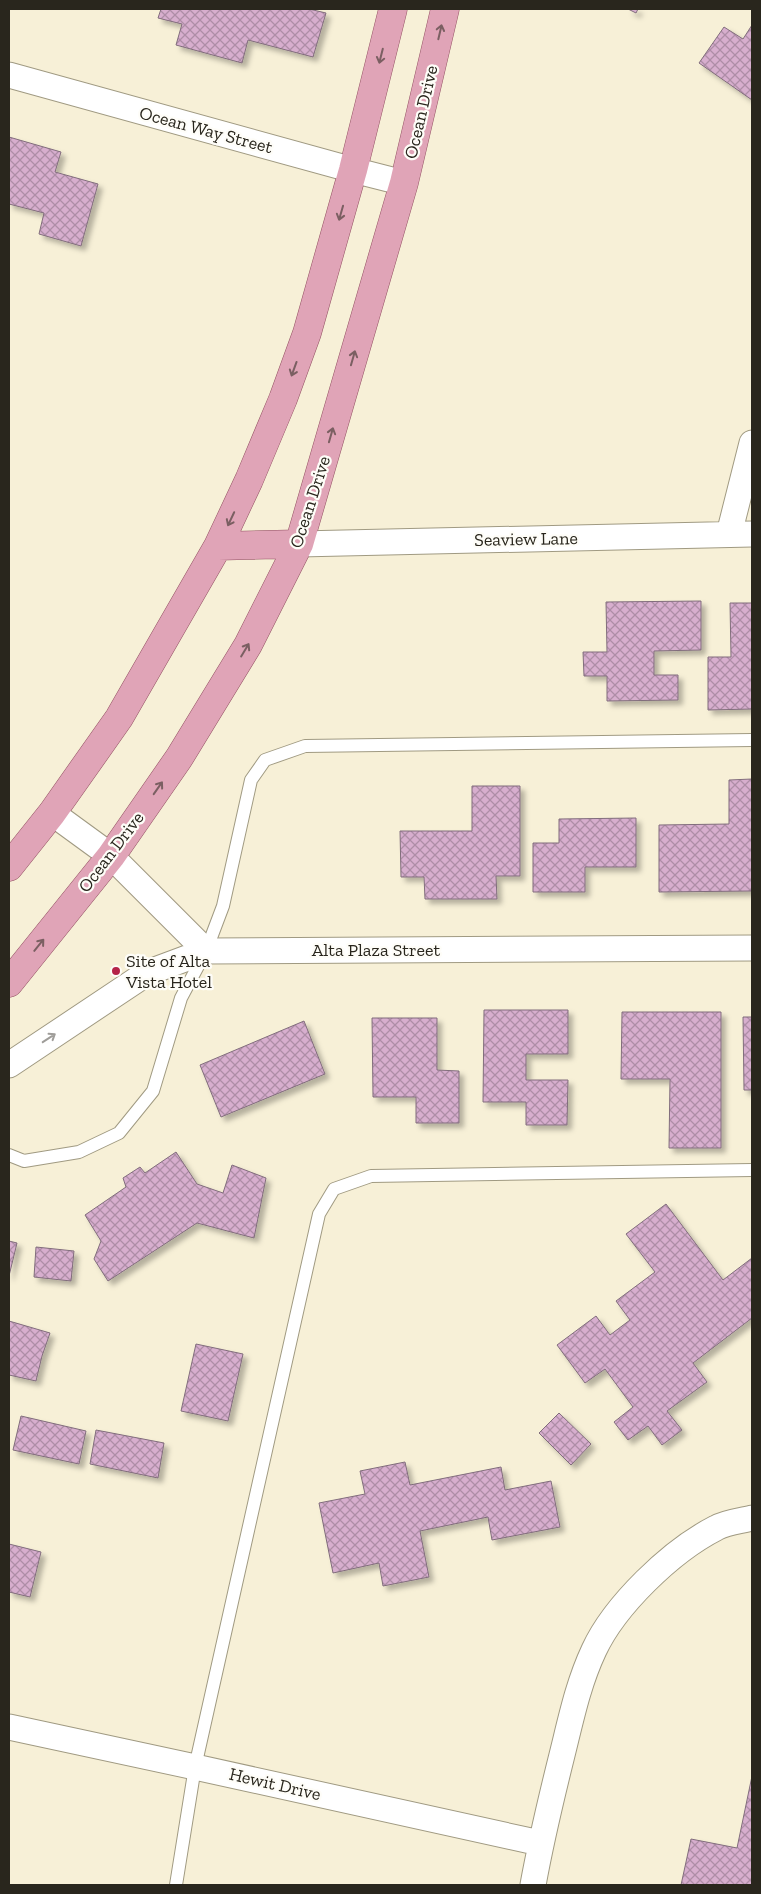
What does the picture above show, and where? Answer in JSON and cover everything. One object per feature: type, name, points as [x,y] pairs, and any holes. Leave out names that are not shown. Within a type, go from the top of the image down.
[{"type":"main road","points":[[9,867],[52,813],[119,718],[218,546],[249,480],[283,399],[307,333],[353,170],[393,9]]},
{"type":"main road","name":"Ocean Drive","points":[[9,983],[110,856],[179,758],[243,653],[299,544],[404,182],[446,9]]},
{"type":"main road","points":[[218,546],[299,544]]},
{"type":"street","name":"Ocean Way Street","points":[[9,75],[353,170],[404,182]]},
{"type":"street","points":[[741,534],[752,443]]},
{"type":"street","name":"Seaview Lane","points":[[299,544],[741,534]]},
{"type":"street","points":[[9,1065],[147,973],[206,950],[110,856],[52,813]]},
{"type":"street","name":"Alta Plaza Street","points":[[206,950],[752,948]]},
{"type":"street","points":[[533,1885],[540,1843],[579,1684],[595,1648],[625,1603],[657,1570],[694,1541],[717,1527],[752,1518]]},
{"type":"street","name":"Hewit Drive","points":[[9,1727],[540,1843]]},
{"type":"lane","points":[[9,1155],[24,1161],[79,1152],[119,1133],[153,1091],[181,998],[206,950],[223,906],[250,780],[265,760],[305,746],[752,740]]},
{"type":"lane","points":[[176,1885],[196,1767],[319,1214],[334,1189],[371,1176],[752,1170]]},
{"type":"building","points":[[161,9],[309,9],[326,13],[313,57],[248,40],[242,63],[176,45],[182,24],[158,18]]},
{"type":"building","points":[[628,9],[638,9],[636,13]]},
{"type":"building","points":[[752,25],[752,100],[699,63],[724,27],[743,39]]},
{"type":"building","points":[[9,137],[61,152],[55,172],[98,184],[81,246],[39,234],[44,213],[9,204]]},
{"type":"building","points":[[701,601],[701,650],[654,651],[654,675],[678,675],[678,700],[607,701],[607,676],[584,676],[583,652],[607,652],[606,602]]},
{"type":"building","points":[[730,603],[752,603],[752,709],[708,710],[708,657],[731,657]]},
{"type":"building","points":[[752,779],[752,891],[659,892],[659,825],[729,824],[729,780]]},
{"type":"building","points":[[472,786],[520,786],[520,876],[496,876],[497,899],[425,899],[424,877],[401,877],[400,831],[472,831]]},
{"type":"building","points":[[636,818],[636,867],[585,867],[585,892],[533,892],[533,843],[559,843],[559,819]]},
{"type":"building","points":[[484,1010],[568,1010],[568,1054],[526,1054],[526,1080],[568,1080],[567,1125],[526,1125],[526,1102],[483,1102]]},
{"type":"building","points":[[622,1012],[721,1012],[721,1148],[669,1148],[670,1079],[621,1079]]},
{"type":"building","points":[[743,1017],[752,1017],[752,1090],[744,1090]]},
{"type":"building","points":[[372,1018],[437,1018],[437,1070],[459,1071],[459,1123],[416,1123],[416,1097],[373,1097]]},
{"type":"building","points":[[304,1021],[325,1074],[221,1117],[200,1065]]},
{"type":"building","points":[[176,1152],[197,1184],[223,1193],[232,1165],[266,1178],[254,1238],[197,1223],[108,1281],[94,1259],[101,1241],[85,1215],[126,1187],[123,1178],[140,1167],[145,1173]]},
{"type":"building","points":[[666,1204],[723,1280],[752,1258],[752,1318],[693,1363],[707,1382],[667,1411],[682,1430],[662,1445],[648,1426],[628,1440],[614,1422],[633,1407],[605,1369],[585,1383],[557,1345],[596,1316],[610,1335],[630,1320],[616,1301],[655,1272],[626,1234]]},
{"type":"building","points":[[9,1241],[17,1243],[9,1276]]},
{"type":"building","points":[[36,1247],[74,1251],[71,1281],[34,1277]]},
{"type":"building","points":[[9,1321],[50,1333],[36,1381],[9,1375]]},
{"type":"building","points":[[196,1344],[243,1354],[228,1421],[181,1411]]},
{"type":"building","points":[[559,1413],[591,1444],[571,1465],[539,1433]]},
{"type":"building","points":[[21,1416],[86,1431],[79,1464],[13,1450]]},
{"type":"building","points":[[96,1430],[164,1443],[158,1478],[90,1464]]},
{"type":"building","points":[[405,1462],[410,1485],[501,1467],[505,1490],[551,1481],[560,1527],[492,1540],[488,1517],[420,1531],[429,1577],[383,1586],[379,1563],[333,1573],[319,1503],[365,1494],[360,1471]]},
{"type":"building","points":[[9,1544],[41,1552],[30,1597],[9,1592]]},
{"type":"building","points":[[752,1776],[752,1885],[681,1885],[691,1839],[737,1848]]},
{"type":"place","name":"Site of Alta Vista Hotel","points":[[116,971]]}]
